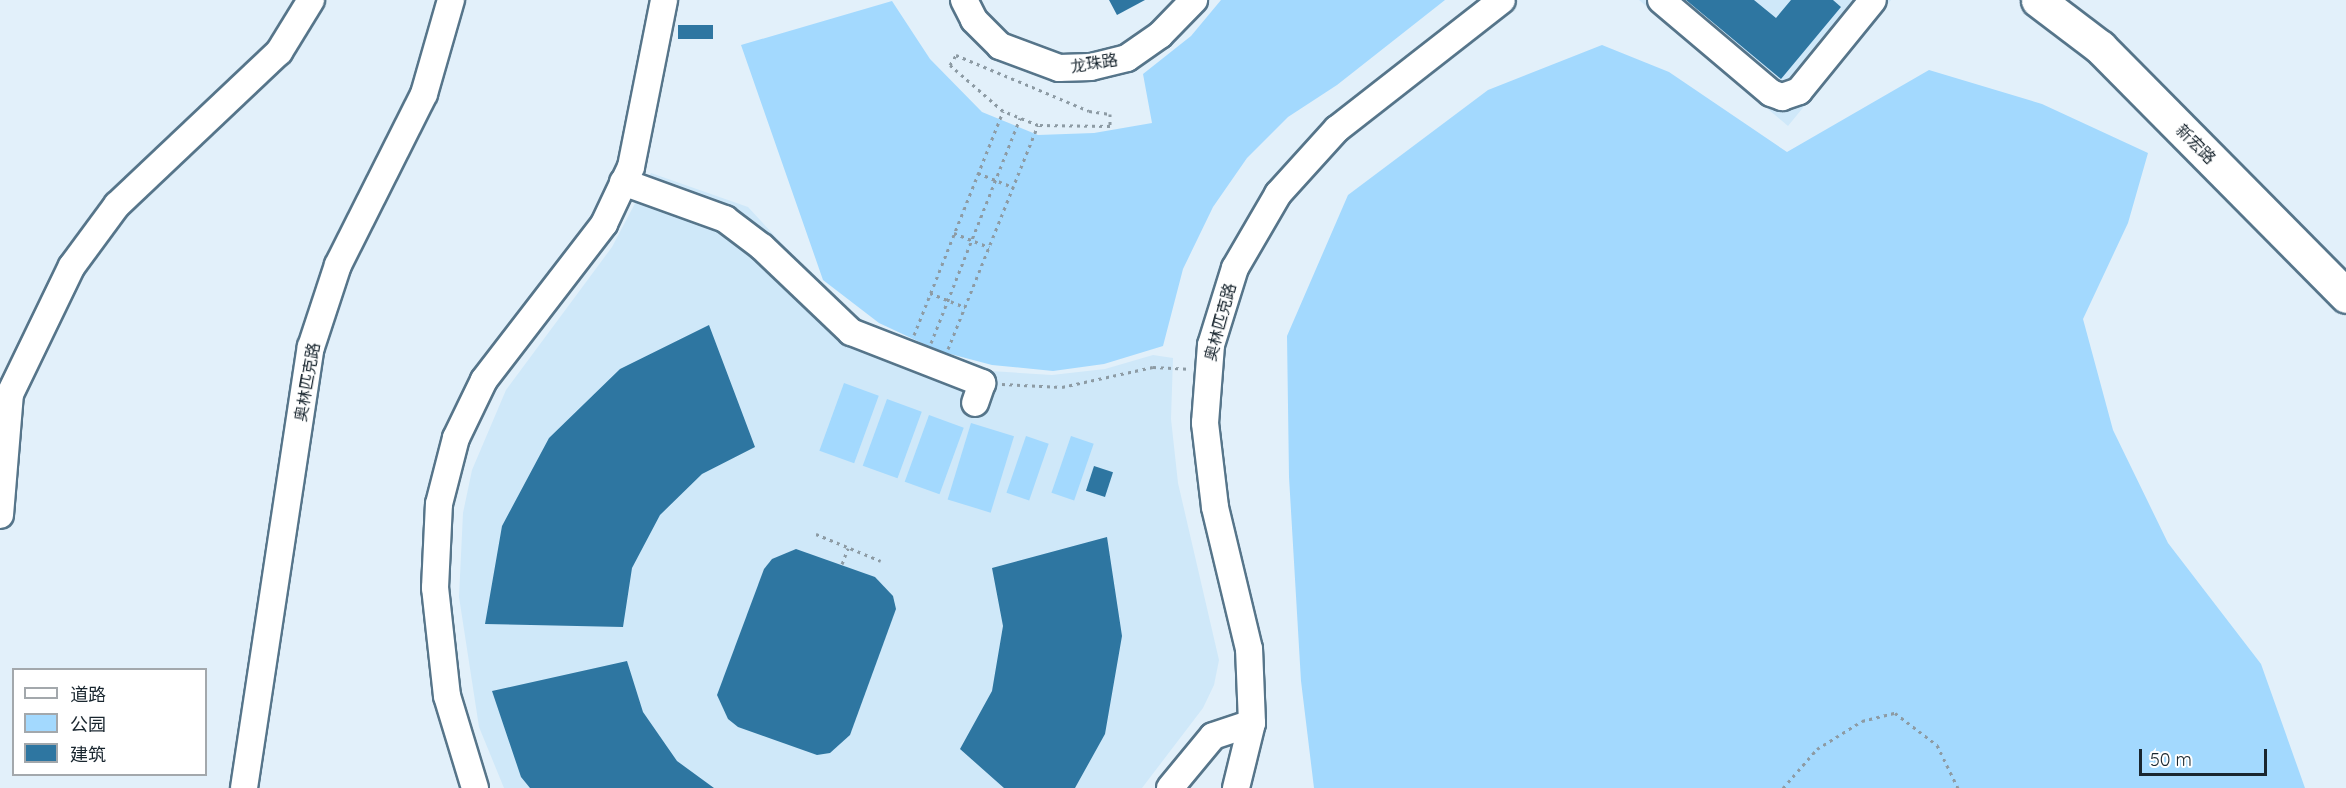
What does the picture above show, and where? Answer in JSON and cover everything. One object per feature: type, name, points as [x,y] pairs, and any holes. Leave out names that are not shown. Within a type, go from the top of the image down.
[{"type":"main road","name":"新宏路","points":[[2038,0],[2100,47],[2346,296]]},
{"type":"street","points":[[0,515],[5,392],[72,266],[117,205],[279,52],[311,0]]},
{"type":"street","name":"奥林匹克路","points":[[244,788],[311,346],[338,265],[424,94],[451,0]]},
{"type":"street","points":[[475,788],[447,696],[435,588],[439,504],[456,438],[484,380],[604,224],[623,182],[651,81],[664,0]]},
{"type":"street","name":"龙珠路","points":[[964,0],[974,20],[1000,46],[1059,68],[1091,67],[1127,58],[1161,35],[1194,0]]},
{"type":"street","name":"奥林匹克路","points":[[1236,788],[1252,723],[1249,650],[1215,507],[1205,423],[1207,370],[1235,268],[1278,194],[1337,129],[1502,0]]},
{"type":"street","points":[[1660,0],[1771,93],[1782,98],[1799,91],[1873,0]]},
{"type":"street","points":[[623,182],[725,219],[762,247],[847,342],[924,361],[979,393]]},
{"type":"street","points":[[1170,788],[1213,736],[1252,723]]},
{"type":"path","points":[[956,55],[1089,111],[1110,114],[1110,126],[1038,125],[1003,111],[950,65],[956,55]]},
{"type":"path","points":[[924,361],[930,293],[1003,111]]},
{"type":"path","points":[[924,361],[1020,118]]},
{"type":"path","points":[[924,361],[965,307],[1038,125]]},
{"type":"path","points":[[978,173],[1013,187]]},
{"type":"path","points":[[954,233],[989,247]]},
{"type":"path","points":[[930,293],[965,307]]},
{"type":"path","points":[[979,393],[1062,387],[1153,367],[1207,370]]},
{"type":"path","points":[[816,534],[881,561]]},
{"type":"path","points":[[842,564],[848,548]]},
{"type":"path","points":[[1783,788],[1817,750],[1862,721],[1895,712],[1937,745],[1958,788]]},
{"type":"shaded area","points":[[1639,0],[1891,0],[1788,126]]},
{"type":"shaded area","points":[[651,173],[748,207],[830,296],[881,333],[938,357],[991,371],[1052,375],[1105,369],[1153,355],[1173,358],[1171,419],[1178,483],[1219,660],[1214,685],[1203,708],[1142,788],[504,788],[479,727],[459,597],[463,513],[472,470],[506,390],[612,247]]},
{"type":"green space","points":[[1221,0],[1445,0],[1337,85],[1288,117],[1247,158],[1213,207],[1183,269],[1163,346],[1104,364],[1053,371],[992,365],[939,351],[879,323],[823,280],[741,45],[892,1],[930,59],[982,112],[1038,135],[1094,133],[1152,123],[1143,74],[1191,36]]},
{"type":"green space","points":[[1602,45],[1669,72],[1787,152],[1929,70],[2042,104],[2148,153],[2128,223],[2083,319],[2113,430],[2168,543],[2261,664],[2305,788],[1314,788],[1301,681],[1289,477],[1287,336],[1348,195],[1488,90]]},
{"type":"green space","points":[[844,383],[879,396],[854,463],[819,451]]},
{"type":"green space","points":[[887,399],[922,412],[897,478],[863,466]]},
{"type":"green space","points":[[929,415],[964,428],[939,494],[905,482]]},
{"type":"green space","points":[[971,423],[1014,436],[991,513],[948,500]]},
{"type":"green space","points":[[1026,436],[1049,444],[1029,501],[1006,493]]},
{"type":"green space","points":[[1071,436],[1094,444],[1074,501],[1051,493]]},
{"type":"building","points":[[1109,0],[1145,0],[1117,15]]},
{"type":"building","points":[[1686,0],[1754,0],[1776,18],[1791,0],[1833,0],[1841,7],[1781,79]]},
{"type":"building","points":[[678,25],[713,25],[713,39],[678,39]]},
{"type":"building","points":[[709,325],[755,447],[702,474],[660,515],[632,568],[623,627],[485,624],[502,526],[549,438],[620,369]]},
{"type":"building","points":[[1094,466],[1113,472],[1105,497],[1086,491]]},
{"type":"building","points":[[1107,537],[1122,636],[1105,734],[1075,788],[1004,788],[960,749],[992,691],[1003,626],[992,568]]},
{"type":"building","points":[[796,549],[875,577],[893,596],[896,609],[850,735],[830,753],[817,755],[738,727],[728,719],[717,695],[764,569],[772,559]]},
{"type":"building","points":[[627,661],[643,712],[677,761],[714,788],[530,788],[521,777],[492,691]]}]
